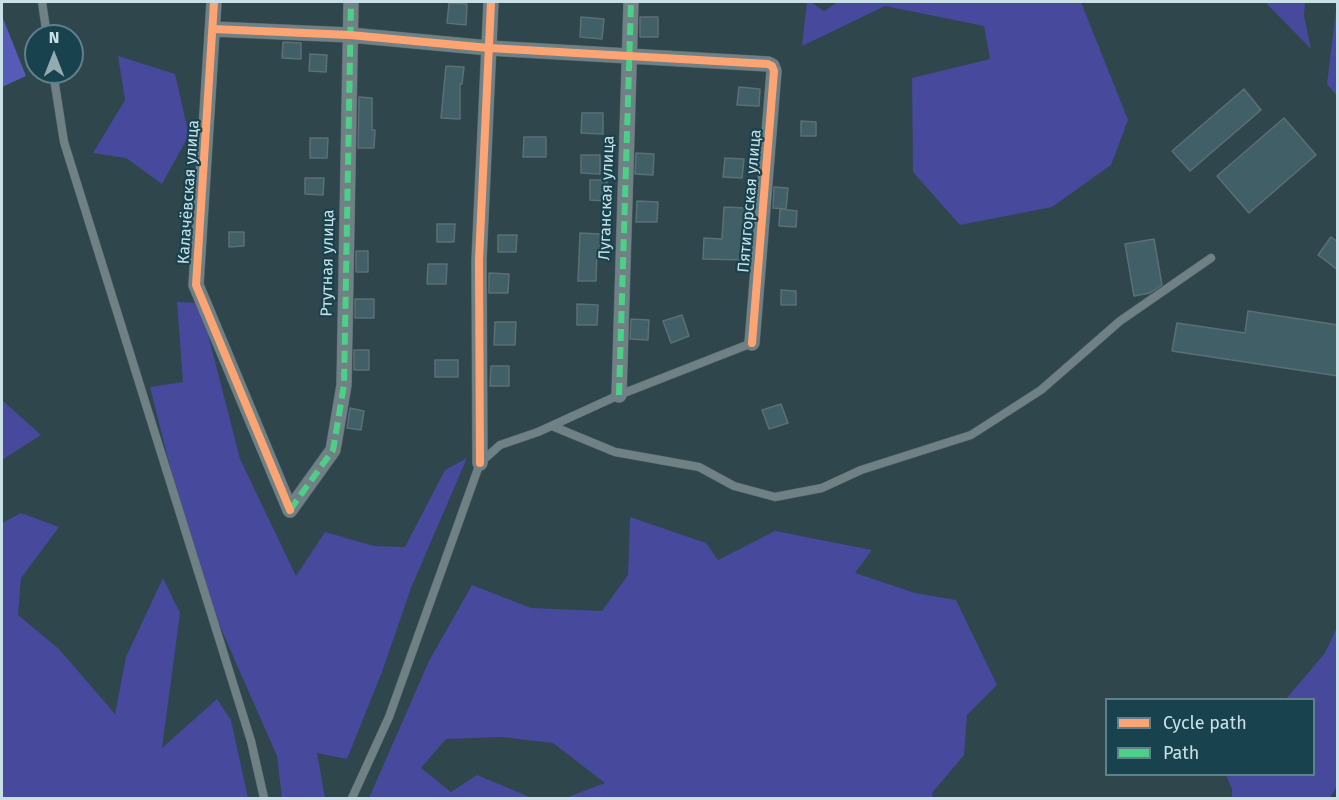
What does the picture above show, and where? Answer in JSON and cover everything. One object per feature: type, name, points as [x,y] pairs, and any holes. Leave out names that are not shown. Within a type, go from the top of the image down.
[{"type":"street","name":"Калачёвская улица","points":[[214,2],[196,285],[290,510]]},
{"type":"street","name":"Ртутная улица","points":[[290,510],[333,450],[344,385],[351,2]]},
{"type":"street","points":[[480,463],[479,260],[491,2]]},
{"type":"street","name":"Луганская улица","points":[[619,395],[628,56],[632,2]]},
{"type":"street","points":[[213,29],[350,35],[489,48],[628,56]]},
{"type":"street","name":"Пятигорская улица","points":[[628,56],[772,66],[774,71],[752,343]]},
{"type":"lane","points":[[42,2],[45,24]]},
{"type":"lane","points":[[55,84],[64,142],[251,741],[264,798]]},
{"type":"lane","points":[[552,426],[615,452],[699,467],[734,486],[775,497],[822,488],[861,470],[971,435],[1041,390],[1120,321],[1211,258]]},
{"type":"lane","points":[[352,798],[389,717],[480,463],[500,445],[552,426],[619,395],[752,343]]},
{"type":"shaded area","points":[[807,2],[811,2],[824,11],[838,2],[1081,2],[1128,120],[1111,165],[1052,207],[960,225],[913,172],[912,78],[990,59],[984,26],[885,6],[802,46]]},
{"type":"shaded area","points":[[1265,2],[1305,2],[1304,16],[1311,49]]},
{"type":"shaded area","points":[[1338,2],[1337,96],[1327,84]]},
{"type":"shaded area","points":[[2,16],[24,71],[24,77],[2,87]]},
{"type":"shaded area","points":[[118,56],[175,74],[189,135],[162,184],[126,158],[93,153],[125,100]]},
{"type":"shaded area","points":[[177,302],[200,303],[240,459],[296,576],[325,532],[374,546],[405,547],[445,470],[467,458],[411,588],[382,672],[347,759],[317,753],[325,798],[282,798],[277,756],[197,574],[150,387],[183,382]]},
{"type":"shaded area","points":[[2,400],[41,435],[2,460]]},
{"type":"shaded area","points":[[21,513],[59,527],[21,578],[18,615],[59,649],[115,714],[126,657],[163,578],[180,613],[162,748],[217,699],[231,720],[248,798],[2,798],[2,523]]},
{"type":"shaded area","points":[[630,517],[706,543],[718,560],[775,531],[872,550],[855,573],[915,593],[956,600],[997,685],[967,715],[964,755],[932,793],[933,798],[565,798],[605,783],[553,743],[501,737],[446,739],[421,768],[451,792],[477,775],[532,798],[369,798],[429,661],[472,585],[531,608],[602,611],[628,575]]},
{"type":"shaded area","points":[[1337,627],[1337,786],[1330,798],[1232,798],[1232,789],[1226,776],[1315,776],[1315,698],[1287,698],[1325,653]]},
{"type":"building","points":[[449,3],[467,4],[466,25],[447,23]]},
{"type":"building","points":[[581,17],[604,19],[602,39],[580,37]]},
{"type":"building","points":[[640,17],[658,17],[658,37],[640,37]]},
{"type":"building","points":[[283,42],[301,43],[301,59],[282,58]]},
{"type":"building","points":[[310,54],[327,55],[326,72],[309,71]]},
{"type":"building","points":[[446,66],[464,67],[462,84],[460,84],[460,119],[441,118]]},
{"type":"building","points":[[739,87],[760,89],[759,106],[737,105]]},
{"type":"building","points":[[1244,89],[1261,110],[1190,171],[1172,151]]},
{"type":"building","points":[[359,97],[372,98],[374,148],[358,148]]},
{"type":"building","points":[[582,113],[603,113],[603,134],[581,133]]},
{"type":"building","points":[[1284,118],[1316,155],[1249,213],[1217,176]]},
{"type":"building","points":[[801,121],[816,122],[816,136],[801,136]]},
{"type":"building","points":[[524,137],[546,137],[546,157],[523,157]]},
{"type":"building","points":[[310,138],[328,138],[327,158],[310,158]]},
{"type":"building","points":[[636,153],[654,154],[653,175],[635,174]]},
{"type":"building","points":[[581,155],[600,155],[600,174],[581,173]]},
{"type":"building","points":[[725,158],[744,159],[742,178],[723,177]]},
{"type":"building","points":[[305,178],[324,178],[323,195],[305,194]]},
{"type":"building","points":[[590,180],[607,180],[606,201],[590,200]]},
{"type":"building","points":[[774,187],[788,188],[786,209],[773,208]]},
{"type":"building","points":[[637,201],[658,202],[657,222],[636,222]]},
{"type":"building","points":[[724,207],[746,208],[744,241],[749,242],[748,260],[703,259],[704,238],[722,239]]},
{"type":"building","points":[[780,209],[797,211],[796,227],[779,226]]},
{"type":"building","points":[[437,224],[455,224],[454,242],[437,242]]},
{"type":"building","points":[[229,232],[244,232],[244,246],[229,247]]},
{"type":"building","points":[[580,233],[600,234],[596,281],[578,281]]},
{"type":"building","points":[[498,235],[517,235],[516,252],[498,252]]},
{"type":"building","points":[[1331,237],[1338,242],[1338,270],[1318,255]]},
{"type":"building","points":[[1154,239],[1162,285],[1150,293],[1134,296],[1125,244]]},
{"type":"building","points":[[356,251],[368,251],[368,272],[356,272]]},
{"type":"building","points":[[428,264],[447,264],[446,284],[427,284]]},
{"type":"building","points":[[489,273],[509,274],[508,293],[489,293]]},
{"type":"building","points":[[781,290],[796,291],[796,305],[781,305]]},
{"type":"building","points":[[355,299],[374,299],[374,318],[355,318]]},
{"type":"building","points":[[577,304],[598,305],[597,325],[577,325]]},
{"type":"building","points":[[1248,311],[1338,325],[1338,376],[1172,351],[1177,323],[1245,333]]},
{"type":"building","points":[[682,315],[689,336],[671,343],[663,321]]},
{"type":"building","points":[[631,319],[649,320],[648,340],[630,339]]},
{"type":"building","points":[[495,322],[516,322],[515,345],[494,345]]},
{"type":"building","points":[[354,350],[369,350],[369,370],[354,370]]},
{"type":"building","points":[[435,360],[458,360],[458,377],[435,377]]},
{"type":"building","points":[[491,366],[509,366],[509,386],[490,386]]},
{"type":"building","points":[[781,404],[788,423],[769,429],[762,410]]},
{"type":"building","points":[[350,408],[364,411],[361,430],[347,428]]},
{"type":"marked path","points":[[290,510],[333,450],[344,385],[351,2]]},
{"type":"marked path","points":[[619,395],[631,2]]},
{"type":"cycle path","points":[[214,2],[196,285],[290,510]]},
{"type":"cycle path","points":[[480,463],[479,260],[491,2]]},
{"type":"cycle path","points":[[213,29],[350,35],[489,48],[772,66],[774,71],[752,343]]}]
